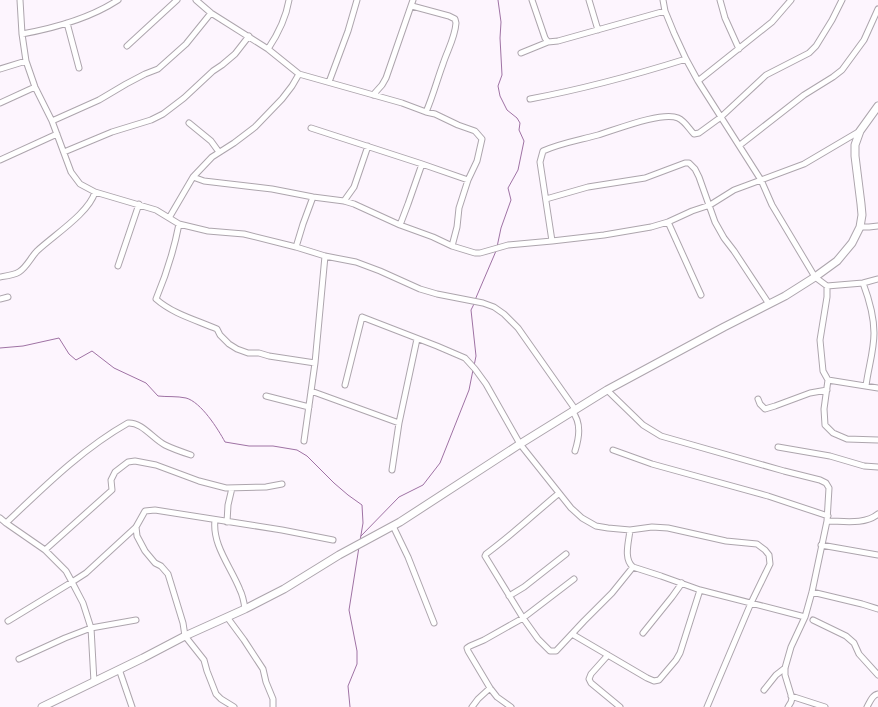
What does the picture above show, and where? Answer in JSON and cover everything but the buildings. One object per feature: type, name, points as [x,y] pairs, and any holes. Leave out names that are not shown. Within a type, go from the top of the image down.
[{"type":"street","points":[[20,0],[26,62],[35,87],[52,121],[71,172],[80,184],[95,192],[156,210],[179,224],[208,231],[244,234],[296,246],[325,256],[356,262],[420,289],[494,307],[518,328],[574,410],[579,432],[574,451]]},
{"type":"street","points":[[22,34],[67,24],[118,0]]},
{"type":"street","points":[[127,46],[177,0]]},
{"type":"street","points":[[196,0],[211,13],[268,48],[299,74],[402,103],[435,114],[475,131],[482,139],[477,161],[468,180],[459,208],[452,246]]},
{"type":"street","points":[[268,48],[279,32],[288,0]]},
{"type":"street","points":[[329,82],[358,0]]},
{"type":"street","points":[[532,0],[548,42]]},
{"type":"street","points":[[589,0],[598,30]]},
{"type":"street","points":[[663,0],[665,11],[698,81],[761,180],[772,205],[815,277],[827,286],[863,283],[878,278]]},
{"type":"street","points":[[720,0],[725,18],[739,49]]},
{"type":"street","points":[[698,81],[772,22],[791,0]]},
{"type":"street","points":[[552,241],[540,162],[543,151],[636,123],[660,118],[678,118],[696,134],[721,117],[766,75],[809,53],[816,46],[842,0]]},
{"type":"street","points":[[373,95],[386,78],[412,3],[450,16],[456,23],[451,44],[426,112]]},
{"type":"street","points":[[740,145],[804,95],[842,70],[864,40],[878,9]]},
{"type":"street","points":[[521,53],[548,42],[558,41],[665,11]]},
{"type":"street","points":[[52,121],[99,100],[139,77],[158,69],[186,44],[211,13]]},
{"type":"street","points":[[67,24],[79,68]]},
{"type":"street","points":[[64,152],[163,114],[184,98],[205,77],[235,54],[249,36]]},
{"type":"street","points":[[530,98],[598,84],[686,58]]},
{"type":"street","points":[[0,69],[26,62]]},
{"type":"street","points":[[169,218],[192,177],[212,157],[256,127],[282,99],[299,74]]},
{"type":"street","points":[[0,103],[35,87]]},
{"type":"street","points":[[42,707],[284,589],[339,555],[393,526],[607,390],[792,292],[815,277],[846,252],[860,227],[862,204],[855,150],[860,131],[878,106]]},
{"type":"street","points":[[189,123],[211,141],[219,152]]},
{"type":"street","points":[[311,128],[468,180]]},
{"type":"street","points":[[192,177],[204,182],[272,189],[344,201],[452,246],[480,253],[508,245],[623,232],[668,222],[710,205],[734,190],[804,164],[860,131]]},
{"type":"street","points":[[0,160],[57,134]]},
{"type":"street","points":[[344,201],[354,187],[368,146]]},
{"type":"street","points":[[546,199],[588,187],[645,178],[689,163],[699,177],[724,238],[769,304]]},
{"type":"street","points":[[400,225],[422,164]]},
{"type":"street","points":[[0,277],[18,272],[25,266],[36,252],[78,216],[95,192]]},
{"type":"street","points":[[296,246],[313,197]]},
{"type":"street","points":[[118,266],[138,204]]},
{"type":"street","points":[[668,222],[701,295]]},
{"type":"street","points":[[179,224],[175,244],[156,299],[164,306],[186,317],[217,329],[229,344],[237,349],[248,353],[315,362]]},
{"type":"street","points":[[860,227],[878,226]]},
{"type":"street","points":[[304,441],[312,391],[325,256]]},
{"type":"street","points":[[863,283],[871,310],[874,332],[866,386]]},
{"type":"street","points":[[827,286],[820,340],[823,371],[828,380],[824,417],[825,425],[830,431],[847,439],[878,440]]},
{"type":"street","points":[[0,299],[8,297]]},
{"type":"street","points":[[345,385],[362,317],[465,358],[486,384],[520,444],[558,494],[582,518],[596,526],[608,528],[630,530],[652,527],[668,528],[726,541],[757,544],[762,547],[769,555],[770,564],[707,707]]},
{"type":"street","points":[[392,470],[399,423],[417,339]]},
{"type":"street","points":[[828,380],[878,388]]},
{"type":"street","points":[[607,390],[643,425],[661,436],[820,480],[829,488],[827,518],[812,592],[805,617],[792,646],[785,668],[791,696],[791,702],[788,707]]},
{"type":"street","points":[[758,399],[765,409],[810,393],[827,390]]},
{"type":"street","points":[[312,391],[399,423]]},
{"type":"street","points":[[266,396],[309,407]]},
{"type":"street","points":[[6,524],[84,453],[130,422],[146,430],[164,445],[191,455]]},
{"type":"street","points":[[778,447],[830,456],[864,466],[878,467]]},
{"type":"street","points":[[613,450],[652,464],[768,496],[827,518],[858,521],[868,520],[878,514]]},
{"type":"street","points":[[45,550],[112,490],[111,480],[115,472],[130,461],[156,465],[199,481],[232,488],[266,487],[282,484]]},
{"type":"street","points":[[227,522],[232,488]]},
{"type":"street","points":[[558,494],[509,537],[486,554],[486,558],[519,612],[538,639],[550,651],[556,650],[572,634],[612,593],[633,567]]},
{"type":"street","points":[[8,621],[86,573],[136,528],[144,512],[147,510],[282,530],[333,540]]},
{"type":"street","points":[[0,518],[45,550],[66,571],[83,603],[92,628],[94,682]]},
{"type":"street","points":[[215,520],[214,528],[219,546],[241,592],[246,609]]},
{"type":"street","points":[[393,526],[408,557],[434,623]]},
{"type":"street","points":[[136,528],[137,536],[146,551],[155,563],[161,566],[168,574],[183,623],[185,636],[204,660],[216,694],[226,705],[234,707]]},
{"type":"street","points":[[630,530],[628,558],[630,565],[633,567],[700,590],[805,617]]},
{"type":"street","points":[[822,545],[878,555]]},
{"type":"street","points":[[509,596],[524,587],[566,554]]},
{"type":"street","points":[[511,707],[497,697],[490,688],[467,648],[523,618],[574,579]]},
{"type":"street","points":[[643,633],[682,583]]},
{"type":"street","points":[[572,634],[654,681],[660,680],[680,653],[700,590]]},
{"type":"street","points":[[812,592],[878,609]]},
{"type":"street","points":[[508,626],[519,612]]},
{"type":"street","points":[[227,617],[263,669],[273,707]]},
{"type":"street","points":[[19,659],[92,628],[136,620]]},
{"type":"street","points":[[813,620],[846,636],[854,643],[859,654],[878,675]]},
{"type":"street","points":[[608,655],[591,674],[589,679],[591,683],[619,707]]},
{"type":"street","points":[[764,690],[776,675],[785,668]]},
{"type":"street","points":[[119,670],[132,707]]},
{"type":"street","points":[[867,707],[872,697],[877,694],[878,686]]},
{"type":"street","points":[[472,707],[490,688]]},
{"type":"street","points":[[791,696],[825,707]]},
{"type":"waterway","points":[[497,247],[501,228],[511,200],[508,188],[518,170],[524,141],[519,130],[520,123],[507,110],[500,96],[498,86],[502,75],[501,22],[498,0]]},
{"type":"waterway","points":[[475,300],[496,251]]},
{"type":"waterway","points":[[474,304],[471,310],[476,356],[474,366]]},
{"type":"waterway","points":[[0,348],[23,346],[59,338],[69,354],[76,360],[92,351],[114,368],[146,383],[158,396],[183,397],[192,401],[203,410],[225,442],[297,450],[307,456],[334,483],[362,505],[363,523],[360,541]]},
{"type":"waterway","points":[[361,536],[399,497],[423,485],[440,463],[469,390],[473,370]]},
{"type":"waterway","points":[[350,707],[348,686],[357,664],[357,651],[349,610],[359,547]]}]
